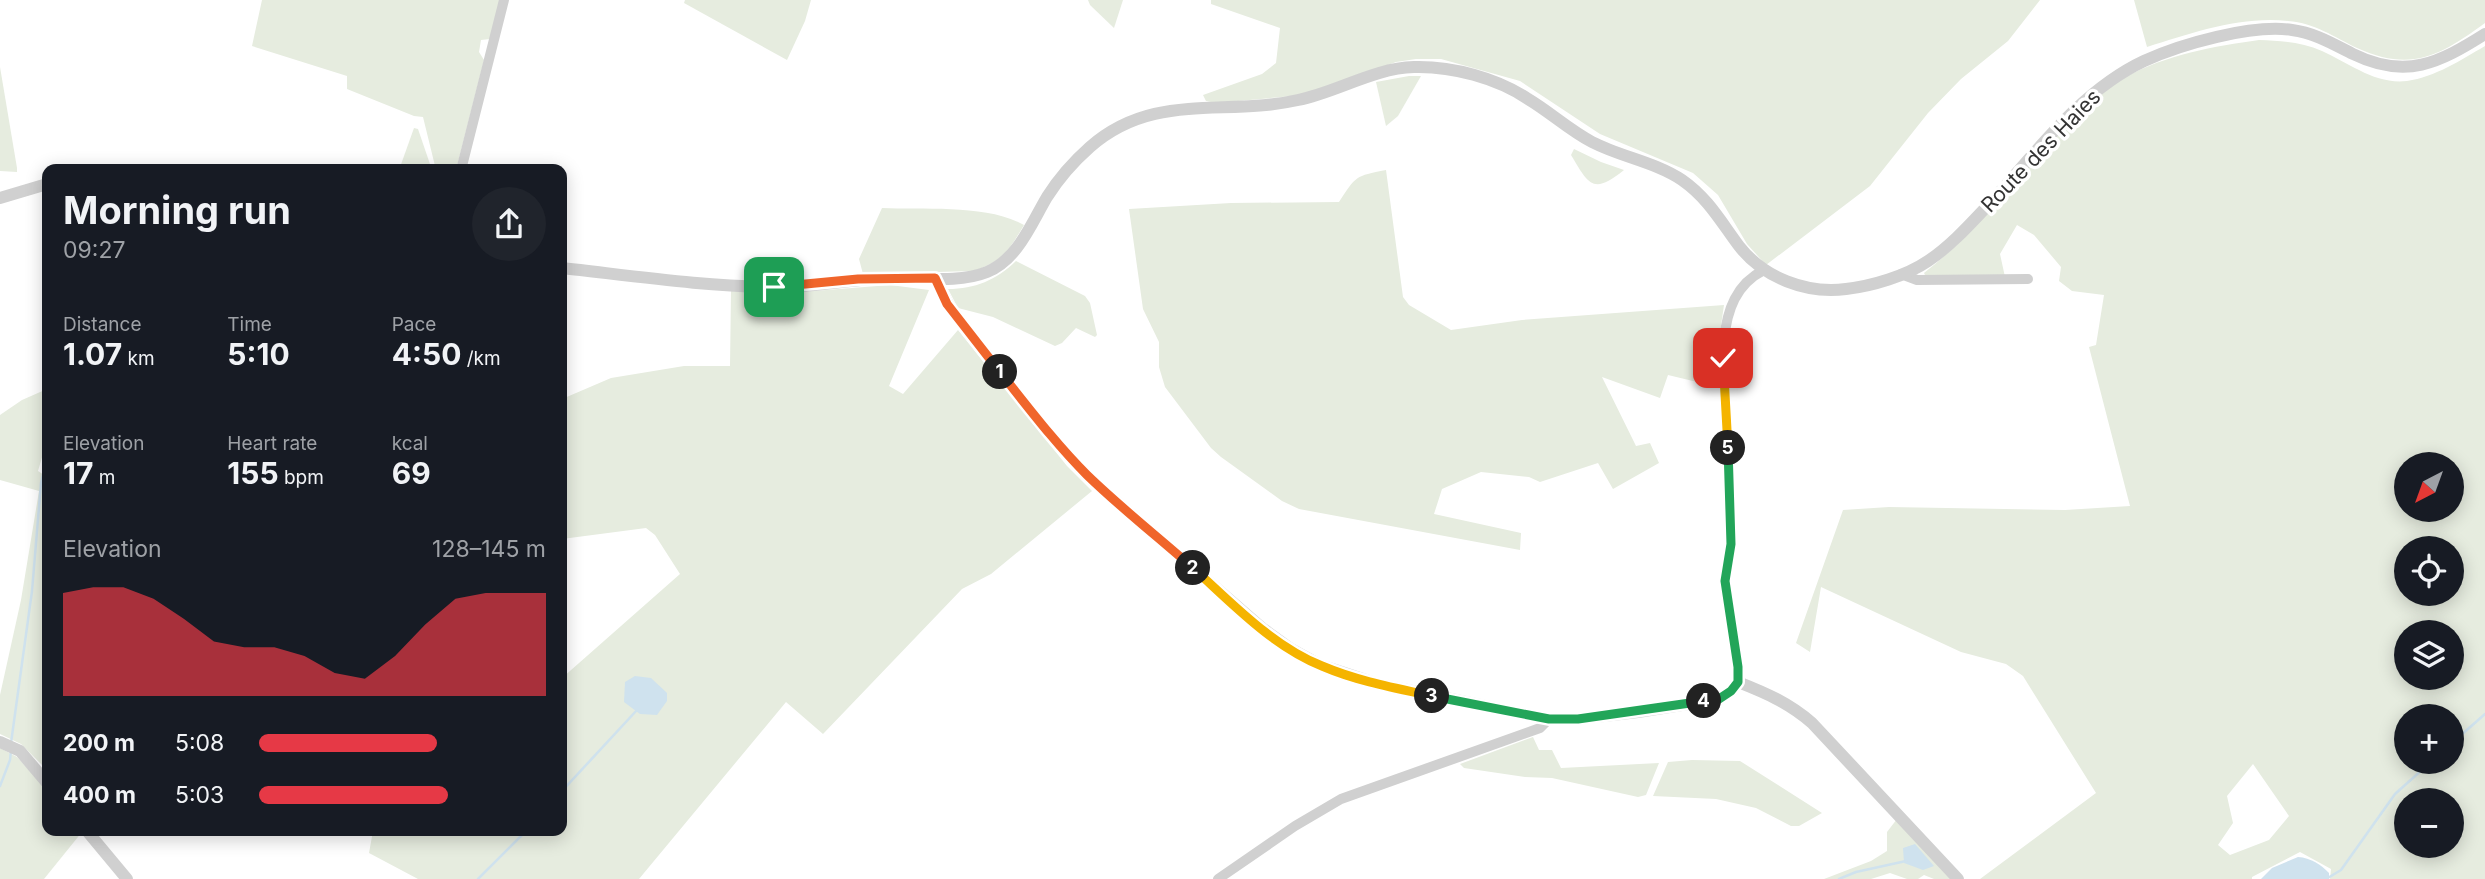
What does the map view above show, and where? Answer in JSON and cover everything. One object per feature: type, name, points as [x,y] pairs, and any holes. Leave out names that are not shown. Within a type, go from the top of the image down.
[{"type":"street","points":[[463,164],[504,0]]},
{"type":"street","name":"Route des Haies","points":[[1764,270],[1786,281],[1821,290],[1858,287],[1901,274],[1928,261],[1952,242],[2085,102],[2122,73],[2146,60],[2233,34],[2273,28],[2311,34],[2360,58],[2386,65],[2417,67],[2438,61],[2485,34]]},
{"type":"street","points":[[567,268],[774,287],[982,274],[1001,264],[1019,245],[1048,196],[1068,169],[1097,141],[1125,123],[1146,115],[1171,110],[1263,105],[1299,100],[1388,71],[1415,67],[1451,70],[1497,83],[1527,98],[1588,140],[1673,175],[1705,200],[1738,245],[1764,270],[1754,275],[1733,300],[1728,312],[1724,340],[1731,544],[1725,581],[1738,682],[1719,699],[1638,712],[1578,719],[1549,719],[1366,681],[1320,666],[1279,641],[1141,525],[1077,465],[1040,424],[947,304],[935,278]]},
{"type":"street","points":[[0,198],[42,185]]},
{"type":"street","points":[[1901,274],[1917,280],[2028,279]]},
{"type":"street","points":[[1738,682],[1793,706],[1812,723],[1958,879]]},
{"type":"street","points":[[1218,879],[1327,806],[1368,788],[1540,727],[1549,719]]},
{"type":"street","points":[[0,742],[20,751],[42,777]]},
{"type":"street","points":[[91,836],[127,879]]},
{"type":"shaded area","points":[[262,0],[500,0],[490,39],[481,40],[479,52],[484,60],[458,164],[435,164],[423,117],[414,116],[347,89],[347,76],[252,46]]},
{"type":"shaded area","points":[[685,0],[811,0],[805,21],[787,60],[684,3]]},
{"type":"shaded area","points":[[1088,0],[1123,0],[1114,28],[1090,5]]},
{"type":"shaded area","points":[[1211,0],[2040,0],[2008,41],[1961,79],[1928,113],[1870,186],[1766,265],[1747,244],[1718,195],[1693,173],[1600,134],[1520,81],[1441,59],[1416,59],[1396,62],[1320,90],[1293,96],[1216,103],[1206,101],[1203,95],[1262,74],[1276,63],[1280,28],[1211,4]]},
{"type":"shaded area","points":[[2134,0],[2485,0],[2485,23],[2440,52],[2410,60],[2376,55],[2307,25],[2270,20],[2234,23],[2147,47]]},
{"type":"shaded area","points":[[2259,40],[2291,42],[2322,51],[2384,80],[2407,81],[2438,72],[2485,46],[2485,879],[2330,879],[2331,869],[2300,852],[2252,879],[1980,879],[2096,793],[2023,676],[2006,664],[1961,652],[1821,587],[1810,652],[1796,643],[1843,510],[1889,507],[2065,510],[2130,506],[2089,347],[2096,345],[2104,295],[2072,291],[2059,281],[2061,267],[2034,235],[2017,225],[2000,254],[2005,277],[1927,279],[1924,273],[1968,234],[2042,150],[2082,109],[2103,92],[2141,69],[2208,49]],"holes":[[[2253,764],[2289,816],[2269,840],[2230,855],[2218,845],[2233,823],[2227,796]]]},
{"type":"shaded area","points":[[0,67],[17,168],[17,172],[0,171]]},
{"type":"shaded area","points":[[1421,76],[1398,116],[1386,126],[1376,82]]},
{"type":"shaded area","points":[[414,128],[418,129],[430,164],[401,164]]},
{"type":"shaded area","points":[[1574,149],[1624,170],[1605,182],[1593,183],[1583,174],[1571,155]]},
{"type":"shaded area","points":[[1386,170],[1403,297],[1409,305],[1451,330],[1522,320],[1724,305],[1719,339],[1722,388],[1668,375],[1660,398],[1602,377],[1636,446],[1650,443],[1659,463],[1613,489],[1598,463],[1540,482],[1529,477],[1481,472],[1442,489],[1434,514],[1521,533],[1520,550],[1299,509],[1282,501],[1211,448],[1165,387],[1159,367],[1159,342],[1143,309],[1129,209],[1231,203],[1339,202],[1357,178]]},
{"type":"shaded area","points":[[882,208],[974,211],[1009,218],[1024,225],[1004,254],[991,264],[973,271],[863,274],[859,259]]},
{"type":"shaded area","points":[[1016,261],[1085,296],[1090,303],[1097,335],[1095,337],[1076,328],[1062,343],[1055,346],[993,317],[958,308],[948,289],[985,282]]},
{"type":"shaded area","points":[[890,285],[929,290],[889,386],[903,394],[958,330],[1067,466],[1092,491],[991,574],[962,589],[823,734],[786,702],[639,879],[418,879],[369,853],[372,836],[567,836],[567,674],[680,574],[655,535],[646,528],[567,538],[567,397],[611,378],[684,366],[730,366],[731,291],[801,292]]},
{"type":"shaded area","points":[[42,391],[42,457],[38,471],[42,474],[42,765],[21,744],[0,734],[0,695],[21,600],[39,491],[0,480],[0,415],[22,400]]},
{"type":"shaded area","points":[[1533,737],[1539,750],[1552,750],[1561,768],[1659,763],[1646,795],[1638,797],[1552,778],[1464,768],[1460,764]]},
{"type":"shaded area","points":[[0,748],[17,757],[42,784],[42,836],[79,836],[44,879],[0,879]]},
{"type":"shaded area","points":[[1740,761],[1822,813],[1799,826],[1791,826],[1756,808],[1716,799],[1653,796],[1668,762]]},
{"type":"shaded area","points":[[1897,819],[1951,879],[1934,879],[1924,875],[1918,879],[1907,879],[1890,873],[1871,879],[1824,879],[1871,861],[1887,851],[1887,832]]},
{"type":"water","points":[[635,676],[651,678],[667,693],[667,701],[657,715],[640,714],[624,702],[625,682]]},
{"type":"water","points":[[1915,844],[1934,866],[1923,870],[1904,863],[1903,848]]},
{"type":"water","points":[[2298,857],[2319,864],[2329,873],[2329,879],[2261,879],[2272,868]]},
{"type":"waterway","points":[[11,743],[32,591],[42,479]]},
{"type":"waterway","points":[[567,786],[637,710]]},
{"type":"waterway","points":[[2464,732],[2485,714]]},
{"type":"waterway","points":[[0,786],[11,750]]},
{"type":"waterway","points":[[2326,879],[2341,870],[2395,794],[2417,774]]},
{"type":"waterway","points":[[478,879],[521,836]]},
{"type":"waterway","points":[[1839,879],[1856,872],[1906,861]]},
{"type":"route","points":[[774,287],[858,279],[935,278],[947,304],[1062,449],[1141,525],[1279,641],[1320,666],[1378,684],[1549,719],[1578,719],[1638,712],[1719,699],[1738,682],[1725,581],[1731,544],[1728,422],[1723,358]]}]
